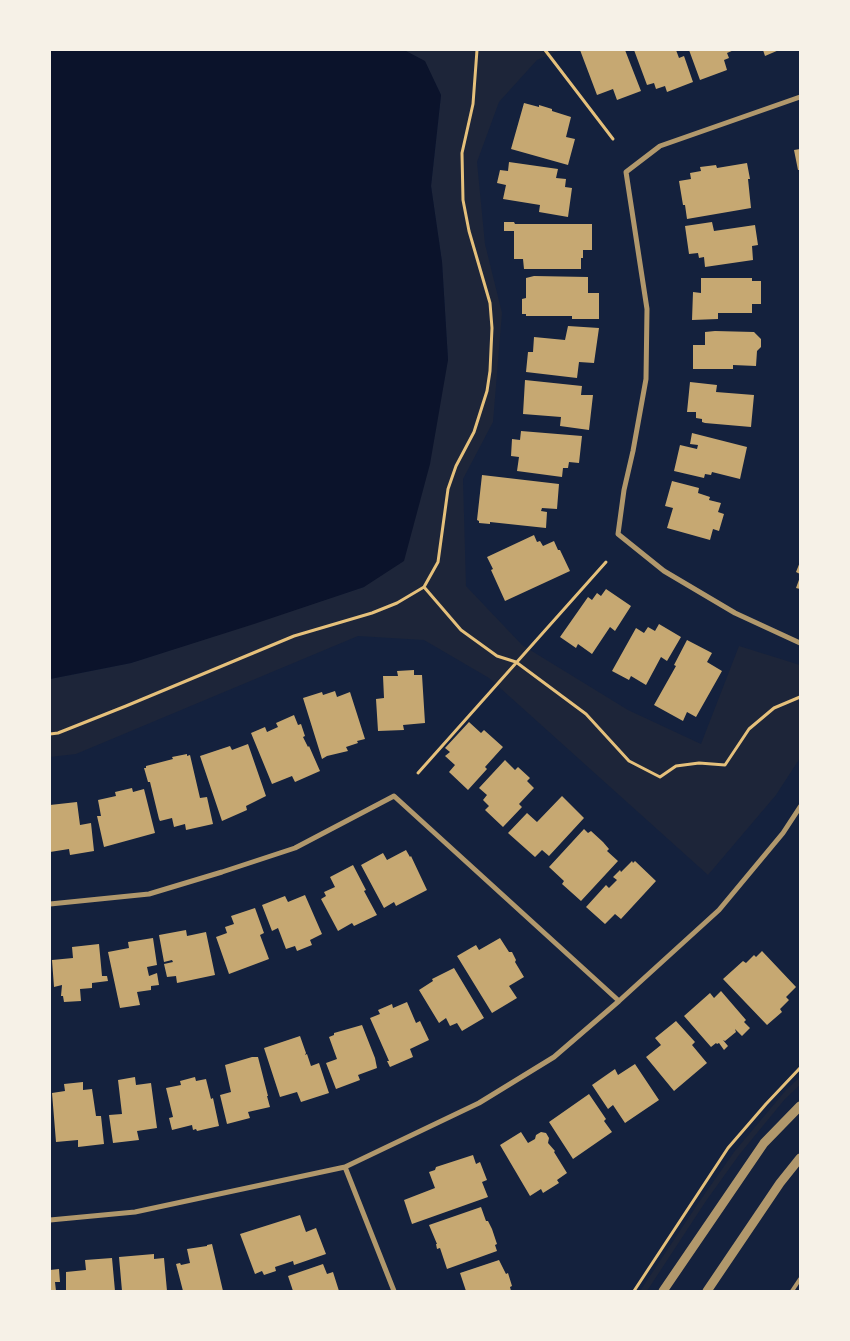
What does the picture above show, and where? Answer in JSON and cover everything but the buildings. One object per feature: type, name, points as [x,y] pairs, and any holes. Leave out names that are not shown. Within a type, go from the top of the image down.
[{"type":"street","points":[[800,97],[660,146],[626,172],[646,309],[646,379],[624,490],[618,534],[664,571],[735,613],[800,643]]},
{"type":"street","points":[[50,904],[149,894],[222,872],[295,848],[394,796],[619,1001]]},
{"type":"street","points":[[50,1220],[134,1212],[345,1167],[479,1103],[554,1057],[719,910],[783,833],[800,808]]},
{"type":"street","points":[[663,1291],[764,1143],[800,1106]]},
{"type":"street","points":[[707,1291],[780,1183],[800,1158]]},
{"type":"street","points":[[345,1167],[394,1291]]},
{"type":"lane","points":[[792,1291],[800,1279]]},
{"type":"path","points":[[50,734],[58,733],[126,706],[294,636],[372,613],[397,603],[424,587],[438,562],[448,489],[456,466],[474,432],[487,390],[490,371],[492,328],[490,303],[462,200],[462,153],[473,104],[477,50]]},
{"type":"path","points":[[546,50],[613,139]]},
{"type":"path","points":[[418,773],[606,562]]},
{"type":"path","points":[[424,587],[460,630],[497,656],[516,662],[586,714],[628,761],[660,777],[676,766],[699,762],[725,765],[749,730],[774,708],[800,697]]},
{"type":"path","points":[[634,1291],[728,1148],[800,1068]]},
{"type":"shaded area","points":[[50,50],[404,50],[425,61],[441,95],[431,186],[442,262],[448,360],[430,464],[404,561],[364,587],[254,624],[131,663],[50,679]]},
{"type":"shaded area","points":[[404,50],[561,50],[537,60],[499,102],[477,162],[485,244],[502,313],[493,422],[463,479],[466,586],[522,645],[628,710],[701,744],[739,646],[800,665],[800,758],[776,795],[708,875],[489,678],[424,640],[358,636],[76,754],[50,757],[50,679],[131,663],[364,587],[448,360],[442,262],[431,186],[441,95],[425,62]]},
{"type":"shaded area","points":[[800,1077],[800,1085],[785,1099],[739,1155],[706,1201],[647,1291],[640,1291],[734,1152],[786,1090]]}]
